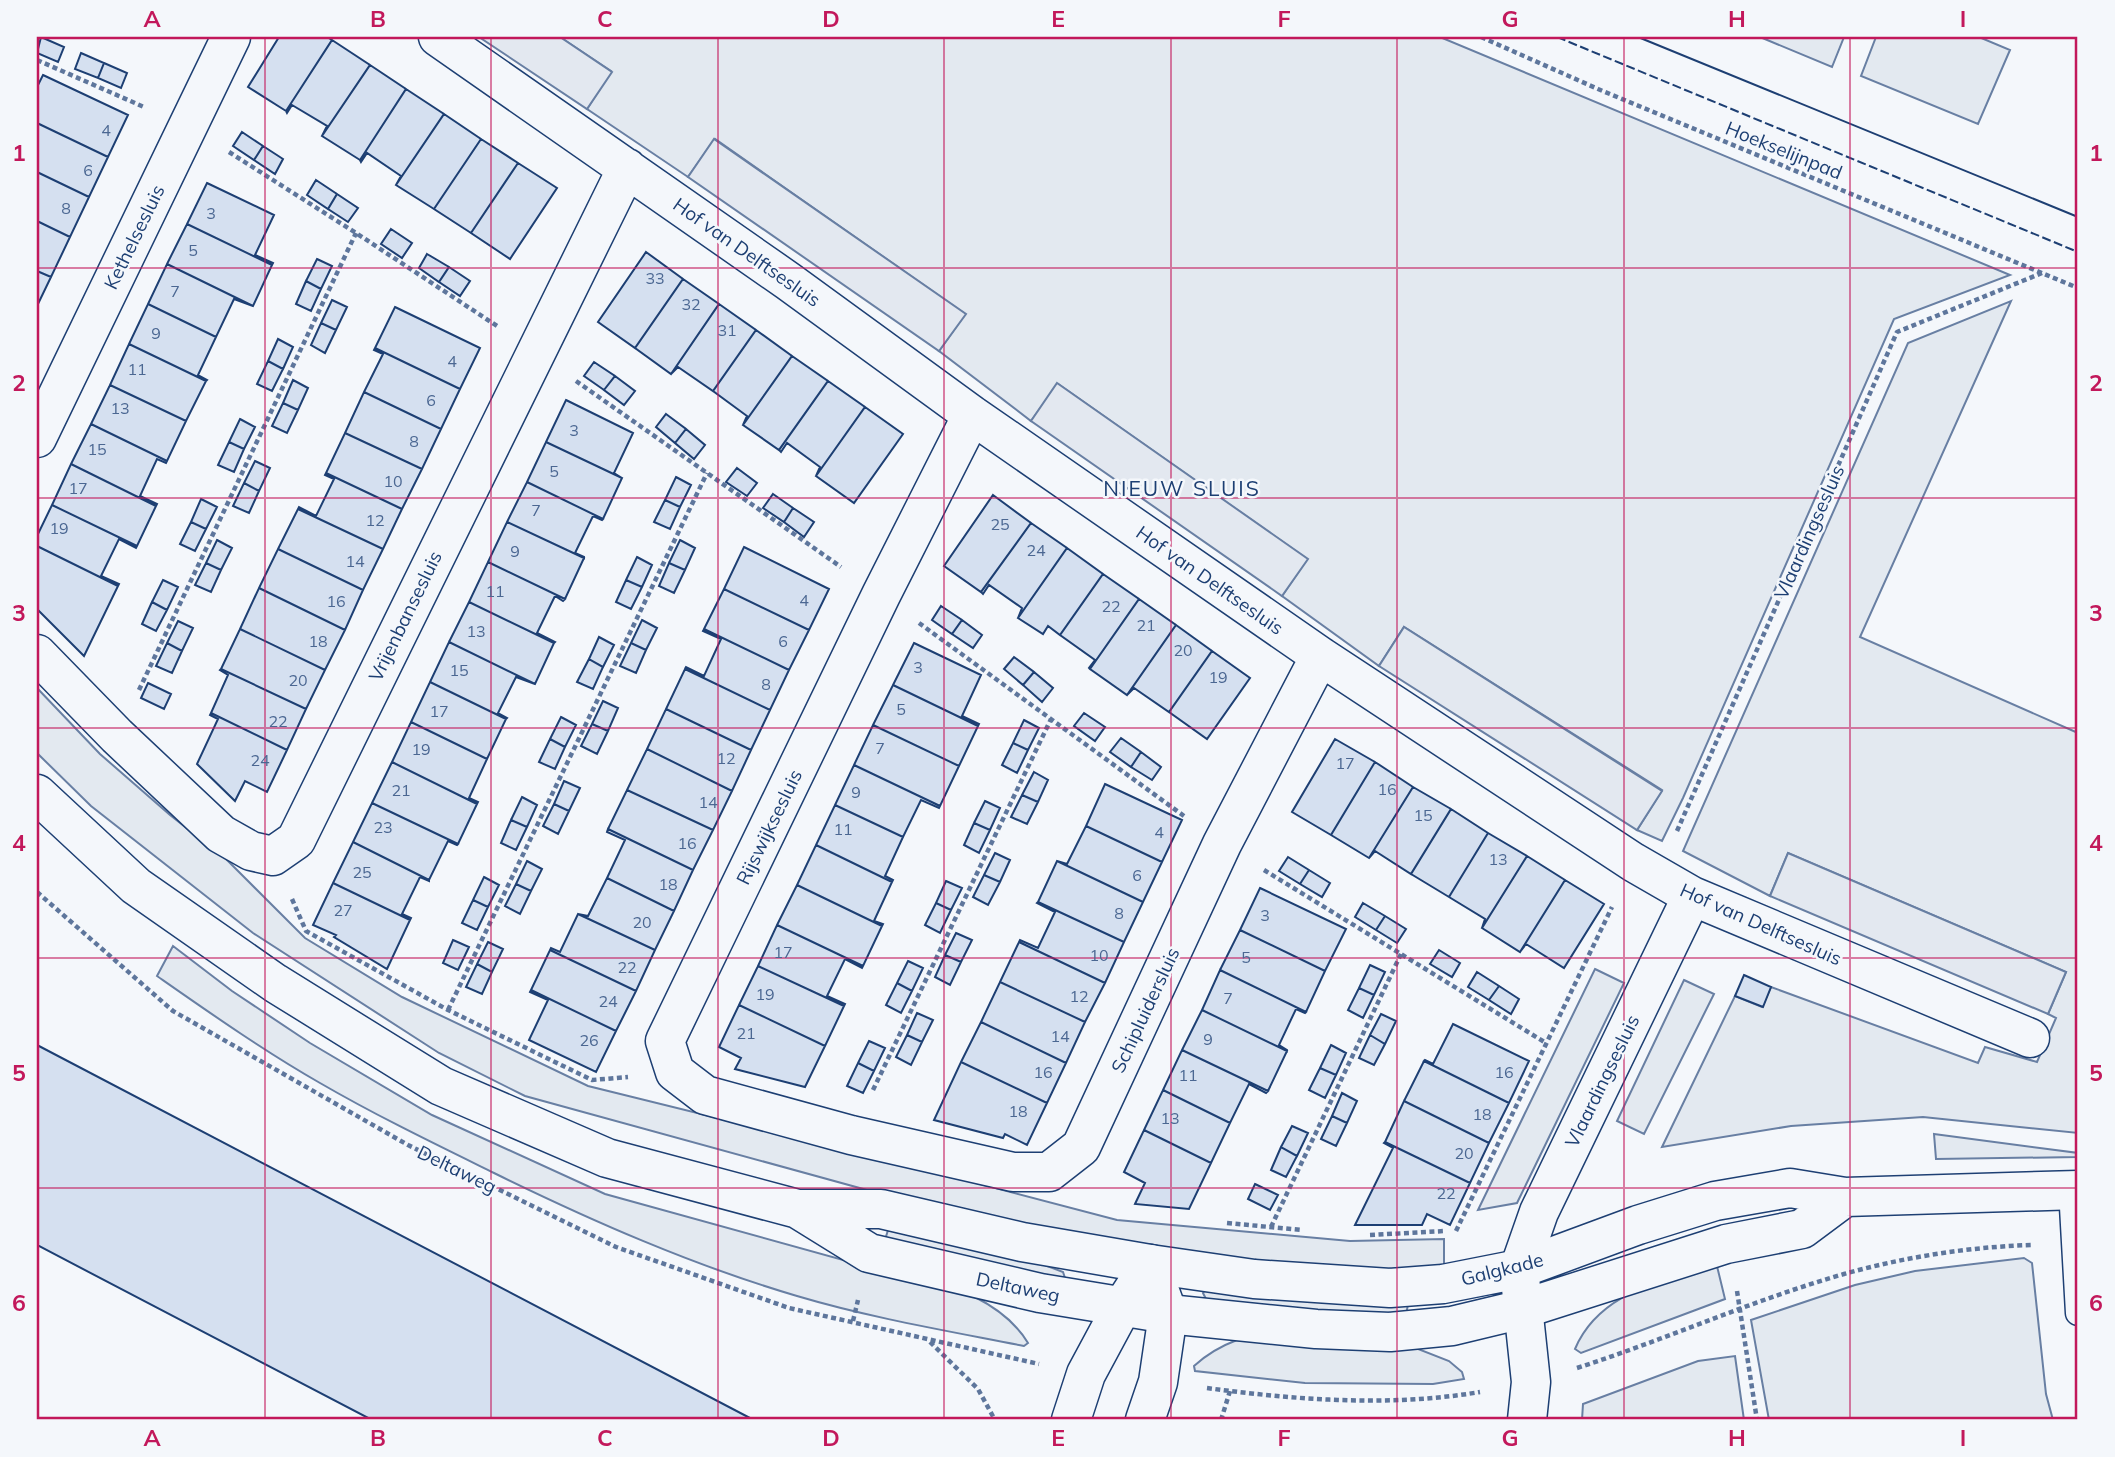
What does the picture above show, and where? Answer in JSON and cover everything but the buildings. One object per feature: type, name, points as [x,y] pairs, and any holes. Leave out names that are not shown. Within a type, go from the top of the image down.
[{"type":"street","name":"Kethelsesluis","points":[[37,438],[232,37]]},
{"type":"street","name":"Hof van Delftsesluis","points":[[438,37],[788,281],[972,415],[1320,656],[1645,869],[1692,897],[2030,1038]]},
{"type":"street","name":"Vrijenbansesluis","points":[[273,856],[296,840],[627,168]]},
{"type":"street","name":"Rijswijksesluis","points":[[675,1072],[665,1041],[881,595],[972,415]]},
{"type":"street","points":[[37,654],[109,728],[221,834],[251,852],[273,856]]},
{"type":"street","name":"Schipluidersluis","points":[[851,1135],[1013,1172],[1049,1172],[1081,1147],[1222,844],[1320,656]]},
{"type":"street","name":"Deltaweg","points":[[37,794],[135,886],[275,983],[441,1086],[607,1158],[798,1209],[881,1209],[1022,1242],[1150,1264]]},
{"type":"street","name":"Vlaardingsesluis","points":[[1519,1269],[1539,1212],[1692,897]]},
{"type":"street","points":[[675,1072],[705,1094],[851,1135]]},
{"type":"street","name":"Galgkade","points":[[1150,1264],[1254,1279],[1390,1288],[1443,1284],[1519,1269],[1637,1225],[1716,1201],[1790,1188],[1844,1197],[2074,1190]]},
{"type":"street","points":[[1168,1314],[1316,1329],[1390,1332],[1451,1326],[1523,1309],[1726,1244],[1802,1229],[1844,1197]]},
{"type":"street","name":"Deltaweg","points":[[798,1209],[869,1254],[1040,1293],[1168,1314]]},
{"type":"street","points":[[1071,1420],[1086,1374],[1122,1307],[1150,1264]]},
{"type":"street","points":[[1145,1420],[1158,1382],[1168,1314],[1150,1264]]},
{"type":"street","points":[[1519,1269],[1531,1382],[1527,1420]]},
{"type":"lane","points":[[2074,1190],[2073,1243],[2078,1313]]},
{"type":"path","name":"Hoekselijnpad","points":[[1481,37],[1598,89],[2078,288]]},
{"type":"path","points":[[37,60],[188,126],[356,233],[535,352],[881,595],[1222,844],[1546,1043]]},
{"type":"path","points":[[109,728],[356,233]]},
{"type":"path","name":"Vlaardingsesluis","points":[[1456,1231],[1546,1043],[1645,869],[1897,332],[2042,273]]},
{"type":"path","points":[[448,1010],[707,473]]},
{"type":"path","points":[[851,1135],[1051,719]]},
{"type":"path","points":[[273,856],[306,930],[448,1010],[592,1080],[675,1072]]},
{"type":"path","name":"Deltaweg","points":[[37,892],[173,1011],[408,1145],[616,1247],[789,1308],[930,1341],[978,1389],[995,1420]]},
{"type":"path","points":[[1271,1227],[1401,954]]},
{"type":"path","points":[[1217,1222],[1307,1231]]},
{"type":"path","points":[[1369,1235],[1456,1231],[1468,1228]]},
{"type":"path","points":[[1741,1309],[1843,1275],[1941,1252],[1989,1246],[2073,1243]]},
{"type":"path","points":[[1221,1420],[1230,1391]]},
{"type":"shaded area","points":[[479,37],[560,37],[612,72],[587,109]]},
{"type":"shaded area","points":[[560,37],[1440,37],[2010,275],[1894,319],[1662,841],[1637,830],[1662,790],[1404,627],[1379,666],[1282,596],[1307,559],[1058,384],[1031,421],[939,351],[965,314],[715,139],[688,177],[587,109],[611,71]]},
{"type":"shaded area","points":[[1760,37],[1844,37],[1832,67]]},
{"type":"shaded area","points":[[1876,37],[1979,37],[2010,50],[1978,124],[1861,76]]},
{"type":"shaded area","points":[[714,139],[966,314],[939,351],[688,177]]},
{"type":"shaded area","points":[[2011,301],[1860,637],[2078,733],[2078,1133],[1923,1117],[1791,1126],[1662,1147],[1735,996],[1762,1007],[1771,987],[1978,1063],[1985,1047],[2037,1062],[2056,1018],[2048,1014],[2066,972],[1788,853],[1770,896],[1683,851],[1908,343]]},
{"type":"shaded area","points":[[1057,383],[1308,559],[1282,596],[1031,421]]},
{"type":"shaded area","points":[[1404,627],[1662,791],[1637,830],[1379,666]]},
{"type":"shaded area","points":[[37,688],[100,754],[226,859],[305,938],[402,997],[588,1086],[1117,1220],[1350,1241],[1444,1239],[1444,1267],[1357,1272],[1155,1250],[896,1198],[525,1096],[439,1053],[253,933],[91,806],[37,753]]},
{"type":"shaded area","points":[[1788,853],[2066,972],[2048,1014],[1770,896]]},
{"type":"shaded area","points":[[173,946],[232,991],[310,1043],[432,1115],[605,1194],[973,1296],[1004,1315],[1028,1343],[1024,1346],[910,1324],[797,1296],[681,1256],[568,1208],[363,1107],[299,1071],[237,1031],[157,976]]},
{"type":"shaded area","points":[[1595,969],[1624,983],[1517,1203],[1478,1210]]},
{"type":"shaded area","points":[[1684,980],[1714,994],[1644,1134],[1617,1121]]},
{"type":"shaded area","points":[[1934,1134],[2078,1153],[2078,1157],[1936,1159]]},
{"type":"shaded area","points":[[889,1227],[1034,1261],[1063,1272],[1065,1278],[1063,1281],[884,1243]]},
{"type":"shaded area","points":[[2024,1258],[2032,1263],[2046,1394],[2053,1420],[1769,1420],[1751,1320],[1855,1285],[1915,1271]]},
{"type":"shaded area","points":[[1716,1262],[1725,1299],[1581,1353],[1575,1349],[1586,1330],[1616,1301],[1654,1283]]},
{"type":"shaded area","points":[[1207,1287],[1408,1305],[1406,1314],[1346,1316],[1207,1301],[1203,1293]]},
{"type":"shaded area","points":[[1237,1340],[1408,1345],[1449,1361],[1462,1372],[1464,1379],[1433,1384],[1305,1383],[1195,1371],[1194,1366],[1204,1358]]},
{"type":"shaded area","points":[[1735,1356],[1744,1420],[1582,1420],[1583,1404],[1698,1361]]},
{"type":"tram line","points":[[1638,37],[2078,217]]},
{"type":"fence","points":[[1557,37],[2078,252]]},
{"type":"district","name":"NIEUW SLUIS","points":[[1182,489]]}]
